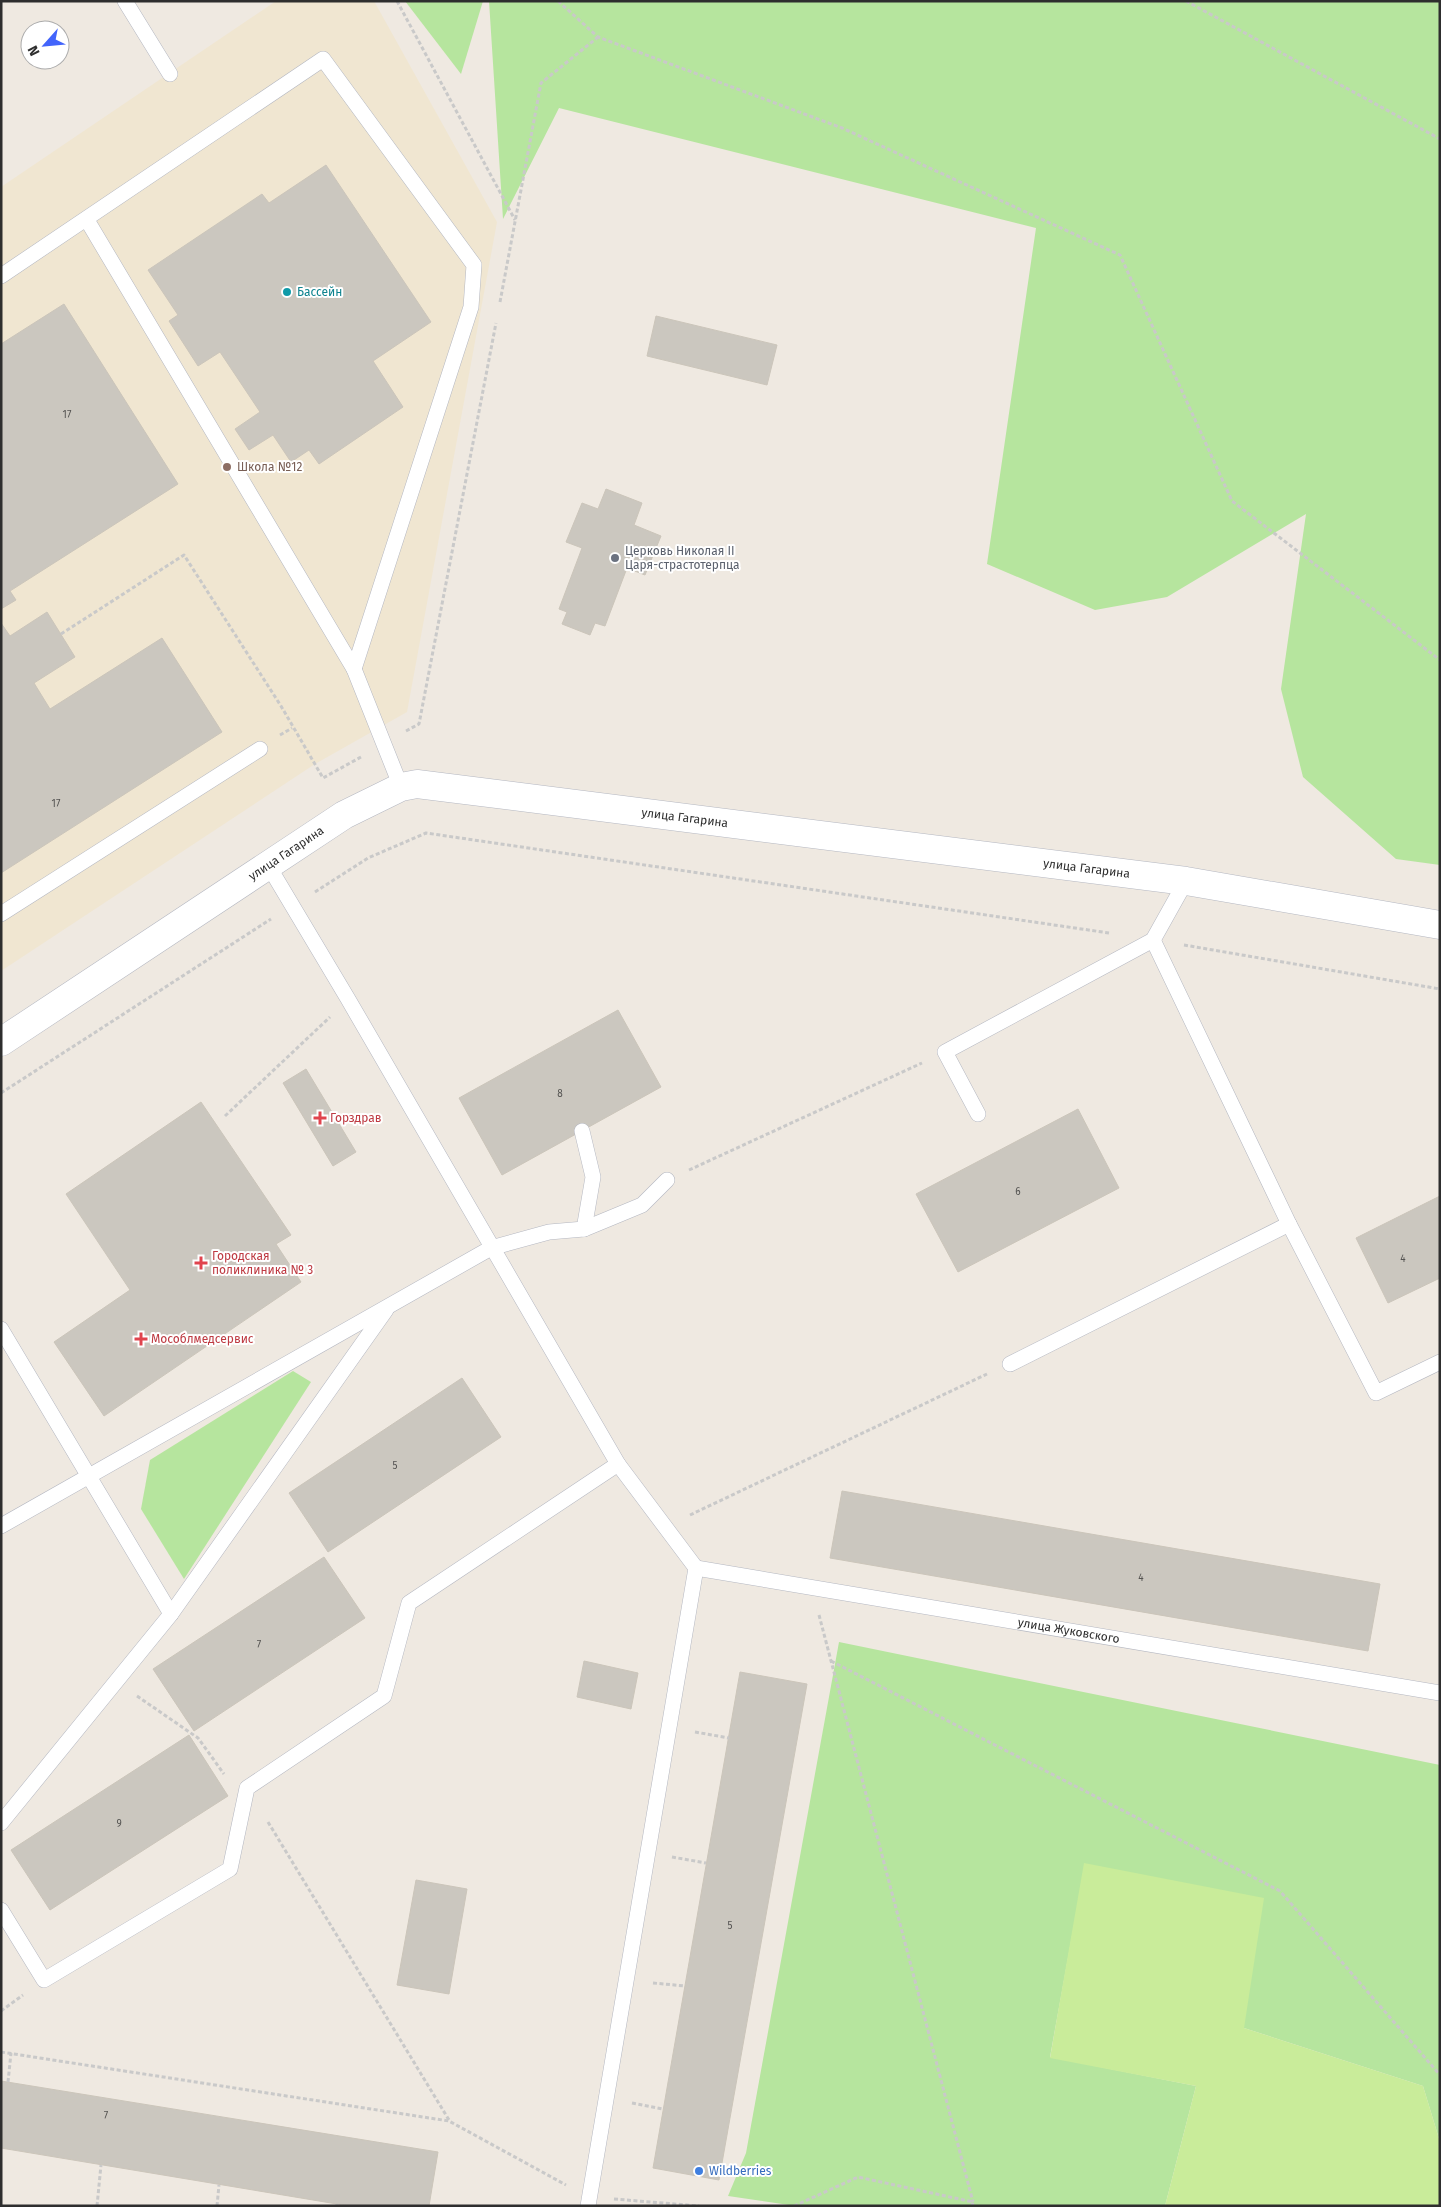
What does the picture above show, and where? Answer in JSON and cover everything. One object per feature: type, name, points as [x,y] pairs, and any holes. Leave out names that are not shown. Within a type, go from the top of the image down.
[{"type":"street","name":"улица Гагарина","points":[[1,1042],[344,815],[401,787],[417,784],[1186,881],[1440,926]]},
{"type":"lane","points":[[125,1],[170,74]]},
{"type":"lane","points":[[1,276],[87,220],[323,59],[474,265],[472,307],[354,669]]},
{"type":"lane","points":[[87,220],[354,669],[401,787]]},
{"type":"lane","points":[[1,914],[260,749]]},
{"type":"lane","points":[[268,865],[618,1464],[696,1568],[588,2206]]},
{"type":"lane","points":[[978,1114],[945,1052],[1153,940],[1186,881]]},
{"type":"lane","points":[[1153,940],[1289,1224],[1376,1393],[1440,1362]]},
{"type":"lane","points":[[582,1132],[593,1177],[584,1229]]},
{"type":"lane","points":[[1,1526],[491,1248],[549,1232],[584,1229],[642,1205],[667,1180]]},
{"type":"lane","points":[[1010,1364],[1289,1224]]},
{"type":"lane","points":[[1,1823],[117,1682],[170,1614],[389,1306]]},
{"type":"lane","points":[[1,1329],[170,1614]]},
{"type":"lane","points":[[1,1910],[44,1980],[230,1869],[247,1788],[384,1696],[409,1604],[618,1464]]},
{"type":"lane","name":"улица Жуковского","points":[[696,1568],[1440,1692]]},
{"type":"path","points":[[397,1],[516,221]]},
{"type":"path","points":[[558,1],[598,37],[842,128],[1120,255],[1232,501],[1440,660]]},
{"type":"path","points":[[1186,1],[1440,139]]},
{"type":"path","points":[[499,308],[541,83],[598,37]]},
{"type":"path","points":[[419,724],[497,317]]},
{"type":"path","points":[[61,634],[184,555],[281,706],[323,778]]},
{"type":"path","points":[[1,1093],[368,858],[426,833],[1153,940],[1440,989]]},
{"type":"path","points":[[224,1116],[284,1062],[348,999]]},
{"type":"path","points":[[667,1180],[945,1052]]},
{"type":"path","points":[[665,1527],[1010,1364]]},
{"type":"path","points":[[794,2206],[858,2177],[973,2204],[812,1587]]},
{"type":"path","points":[[831,1661],[1280,1891],[1440,2075]]},
{"type":"path","points":[[1,2052],[449,2120],[247,1788],[231,1784],[198,1738],[117,1682]]},
{"type":"path","points":[[669,1727],[728,1738]]},
{"type":"path","points":[[647,1853],[706,1863]]},
{"type":"path","points":[[626,1979],[685,1986]]},
{"type":"path","points":[[8,2082],[12,2053]]},
{"type":"path","points":[[97,2206],[102,2165]]},
{"type":"path","points":[[217,2206],[219,2185]]},
{"type":"shaded area","name":"Школа №12","points":[[276,1],[374,1],[497,222],[407,712],[315,764],[1,971],[1,187]]},
{"type":"green space","points":[[405,1],[483,1],[461,74]]},
{"type":"green space","points":[[489,1],[1440,1],[1440,865],[1396,859],[1303,777],[1281,689],[1306,514],[1167,597],[1095,610],[987,564],[1036,228],[559,108],[503,219]]},
{"type":"green space","points":[[293,1371],[311,1382],[184,1579],[141,1509],[150,1460]]},
{"type":"green space","points":[[839,1642],[1440,1765],[1440,2142],[1423,2086],[1244,2028],[1085,1864],[1050,2057],[1196,2086],[1165,2206],[796,2206],[728,2196],[746,2153]]},
{"type":"green space","points":[[1084,1863],[1264,1898],[1244,2028],[1423,2086],[1440,2142],[1440,2206],[1165,2206],[1196,2086],[1050,2058]]},
{"type":"building","name":"Бассейн","points":[[326,165],[431,322],[373,361],[403,407],[319,464],[309,450],[291,462],[273,435],[249,450],[235,429],[260,412],[220,352],[198,366],[169,321],[178,315],[148,270],[262,194],[269,203]]},
{"type":"building","points":[[64,304],[178,484],[10,591],[16,600],[1,609],[1,344]]},
{"type":"building","points":[[656,316],[777,345],[767,385],[647,356]]},
{"type":"building","name":"Церковь Николая II Царя-страстотерпца","points":[[606,489],[642,503],[634,525],[661,536],[645,575],[627,568],[605,626],[595,623],[590,635],[562,624],[567,612],[559,609],[582,548],[566,542],[582,503],[598,509]]},
{"type":"building","points":[[47,612],[75,657],[34,683],[50,709],[162,638],[222,732],[1,873],[1,623],[10,636]]},
{"type":"building","points":[[618,1010],[661,1087],[502,1175],[459,1098]]},
{"type":"building","name":"Горздрав","points":[[306,1069],[356,1152],[333,1166],[283,1083]]},
{"type":"building","name":"Городская поликлиника № 3","points":[[201,1102],[291,1235],[276,1244],[301,1282],[104,1416],[54,1342],[130,1290],[66,1194]]},
{"type":"building","points":[[1078,1109],[1119,1188],[958,1272],[916,1194]]},
{"type":"building","points":[[1440,1196],[1440,1278],[1388,1303],[1356,1238]]},
{"type":"building","points":[[462,1378],[501,1437],[328,1552],[289,1493]]},
{"type":"building","points":[[842,1491],[1380,1584],[1368,1651],[830,1558]]},
{"type":"building","points":[[324,1557],[365,1618],[194,1731],[153,1669]]},
{"type":"building","points":[[584,1661],[638,1673],[631,1709],[577,1697]]},
{"type":"building","points":[[740,1672],[807,1684],[719,2180],[653,2168]]},
{"type":"building","points":[[189,1735],[228,1796],[50,1910],[11,1850]]},
{"type":"building","points":[[416,1880],[467,1889],[449,1994],[397,1985]]},
{"type":"building","points":[[1,2081],[438,2152],[429,2206],[349,2206],[1,2148]]},
{"type":"place","name":"Бассейн","points":[[287,292]]},
{"type":"place","name":"Школа №12","points":[[227,467]]},
{"type":"place","name":"Церковь Николая II Царя-страстотерпца","points":[[615,558]]},
{"type":"place","name":"Горздрав","points":[[320,1118]]},
{"type":"place","name":"Городская поликлиника № 3","points":[[201,1263]]},
{"type":"place","name":"Мособлмедсервис","points":[[141,1339]]},
{"type":"place","name":"Wildberries","points":[[699,2171]]}]
